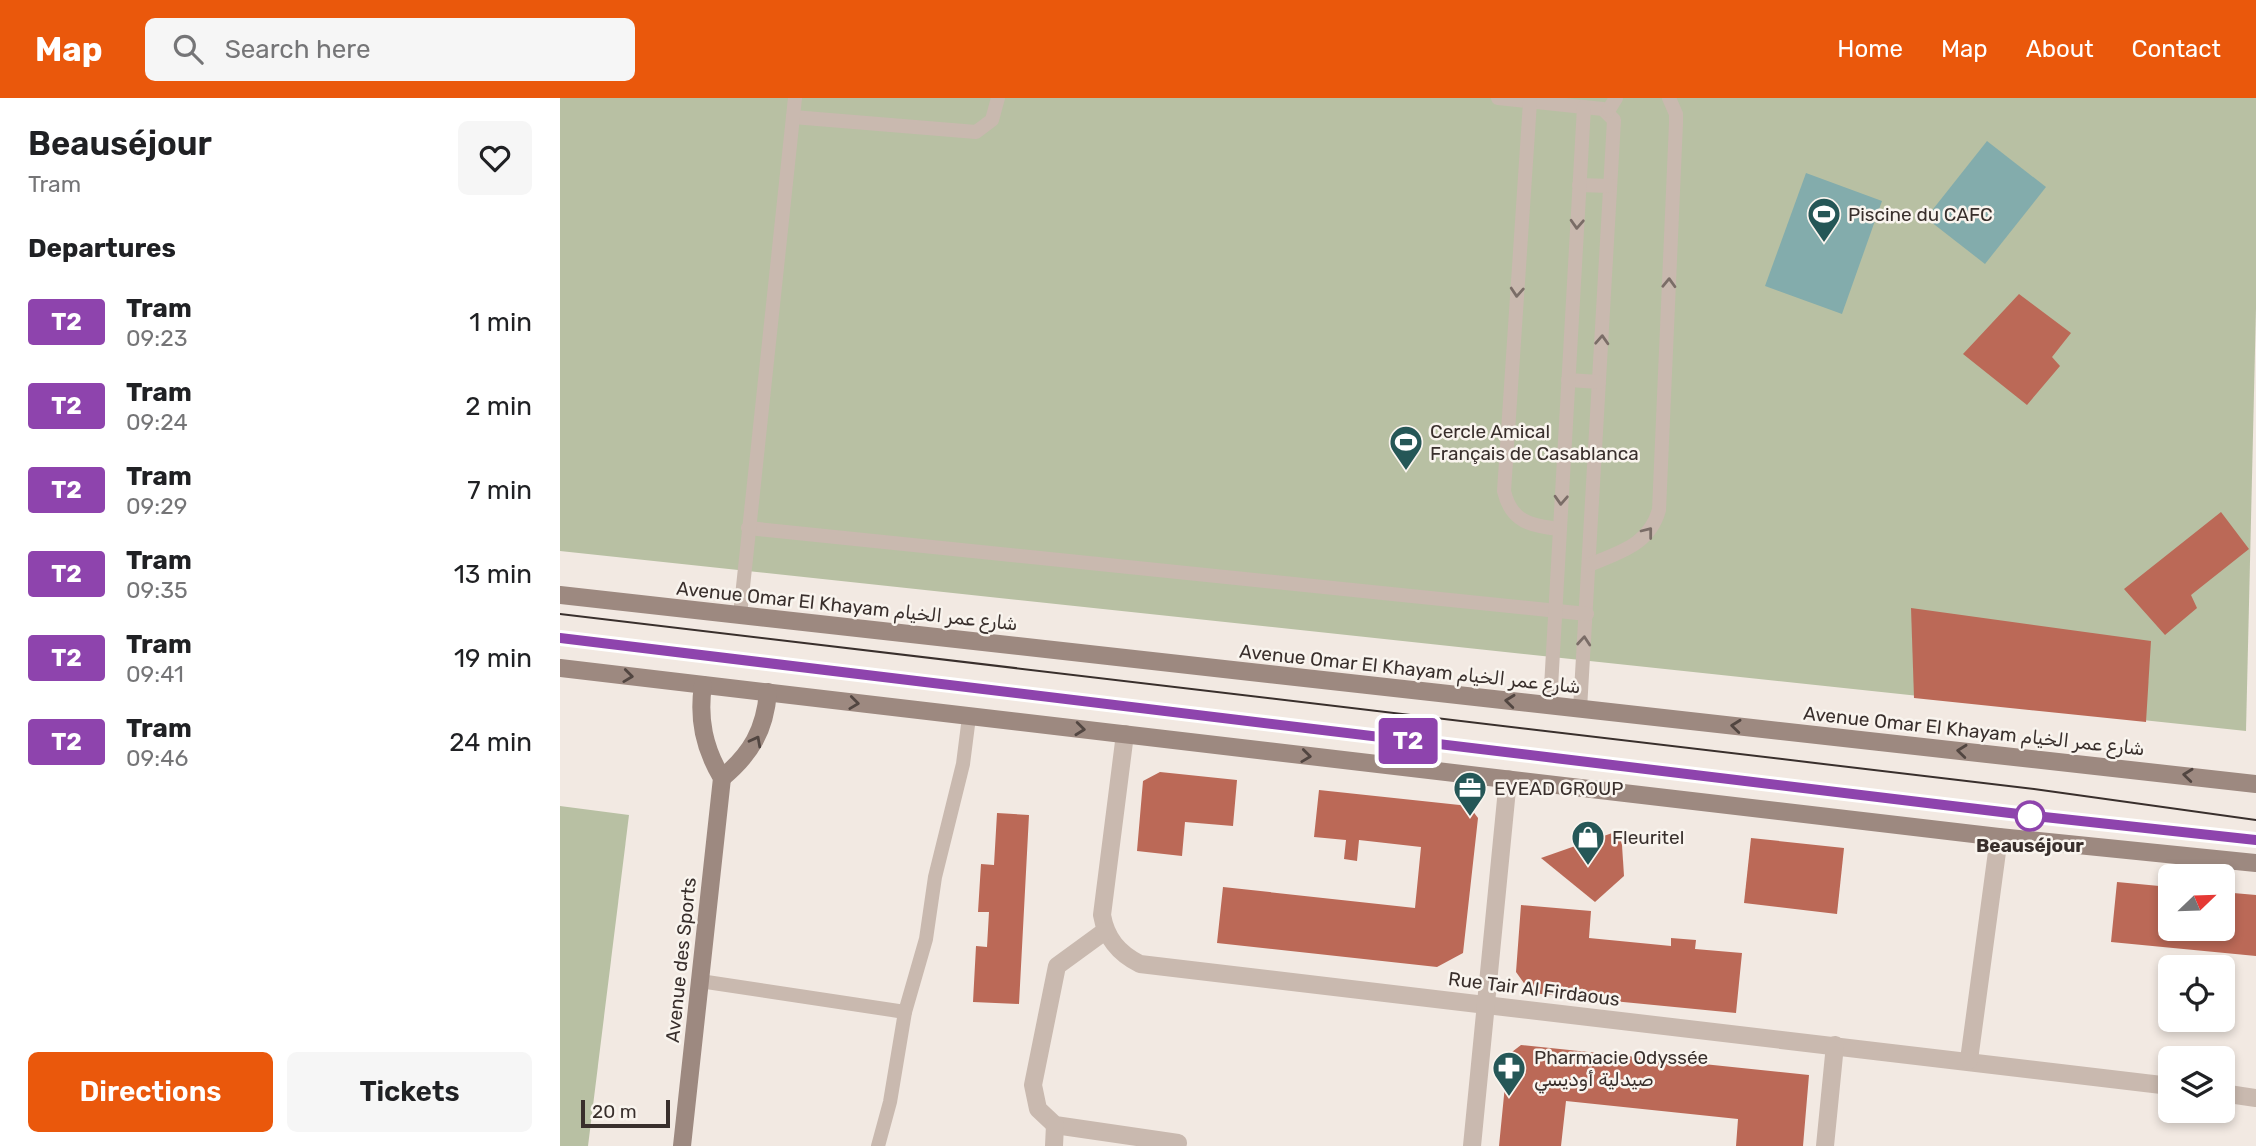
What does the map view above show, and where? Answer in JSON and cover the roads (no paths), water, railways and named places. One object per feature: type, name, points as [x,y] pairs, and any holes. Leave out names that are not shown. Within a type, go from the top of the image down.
[{"type":"street","name":"Avenue Omar El Khayam شارع عمر الخيام","points":[[560,596],[2256,784]]},
{"type":"street","points":[[560,668],[1999,837],[2256,863]]},
{"type":"street","points":[[703,685],[700,704],[705,743],[722,778],[751,750],[767,712],[768,692]]},
{"type":"street","points":[[1125,734],[1102,915],[1105,931],[1057,966],[1033,1084],[1038,1109],[1055,1125],[1148,1143],[1178,1143]]},
{"type":"street","points":[[2230,780],[2256,768]]},
{"type":"street","name":"Avenue des Sports","points":[[682,1146],[722,778]]},
{"type":"street","points":[[1472,1146],[1508,779]]},
{"type":"street","points":[[1969,1060],[1999,837]]},
{"type":"street","name":"Rue Tair Al Firdaous","points":[[1105,931],[1125,957],[1140,964],[1969,1060],[2158,1085]]},
{"type":"street","points":[[1825,1146],[1835,1045]]},
{"type":"street","points":[[2235,1095],[2256,1098]]},
{"type":"street","points":[[1054,1146],[1055,1125]]},
{"type":"lane","points":[[740,615],[795,98]]},
{"type":"lane","points":[[793,117],[976,132],[992,120],[998,98]]},
{"type":"lane","points":[[1498,98],[1584,107],[1612,105],[1614,120],[1611,186],[1580,709]]},
{"type":"lane","points":[[1589,565],[1624,551],[1643,539],[1656,520],[1659,510],[1676,122],[1676,114],[1669,98]]},
{"type":"lane","points":[[1530,102],[1504,491],[1513,514],[1522,522],[1560,529]]},
{"type":"lane","points":[[1549,705],[1584,107]]},
{"type":"lane","points":[[1579,185],[1611,186]]},
{"type":"lane","points":[[1568,380],[1599,382]]},
{"type":"lane","points":[[748,528],[1587,614]]},
{"type":"lane","points":[[878,1146],[890,1102],[905,1012],[926,939],[935,877],[963,764],[969,717]]},
{"type":"lane","points":[[700,981],[905,1012]]},
{"type":"water","name":"Piscine du CAFC","points":[[1987,141],[2046,187],[1985,264],[1926,218]]},
{"type":"water","name":"Piscine du CAFC","points":[[1806,173],[1882,201],[1842,314],[1765,286]]},
{"type":"tram line","points":[[560,614],[2034,789],[2256,820]]},
{"type":"tram line","points":[[560,638],[2035,816],[2256,840]]},
{"type":"tram line","name":"T2","points":[[560,638],[2035,816],[2256,840]]},
{"type":"place","name":"Piscine du CAFC","points":[[1824,244]]},
{"type":"place","name":"Cercle Amical Français de Casablanca","points":[[1406,472]]},
{"type":"place","name":"Beauséjour","points":[[2030,816]]},
{"type":"place","name":"EVEAD GROUP","points":[[1470,818]]},
{"type":"place","name":"Fleuritel","points":[[1588,867]]},
{"type":"place","name":"Pharmacie Odyssée صيدلية أوديسي","points":[[1509,1098]]}]
